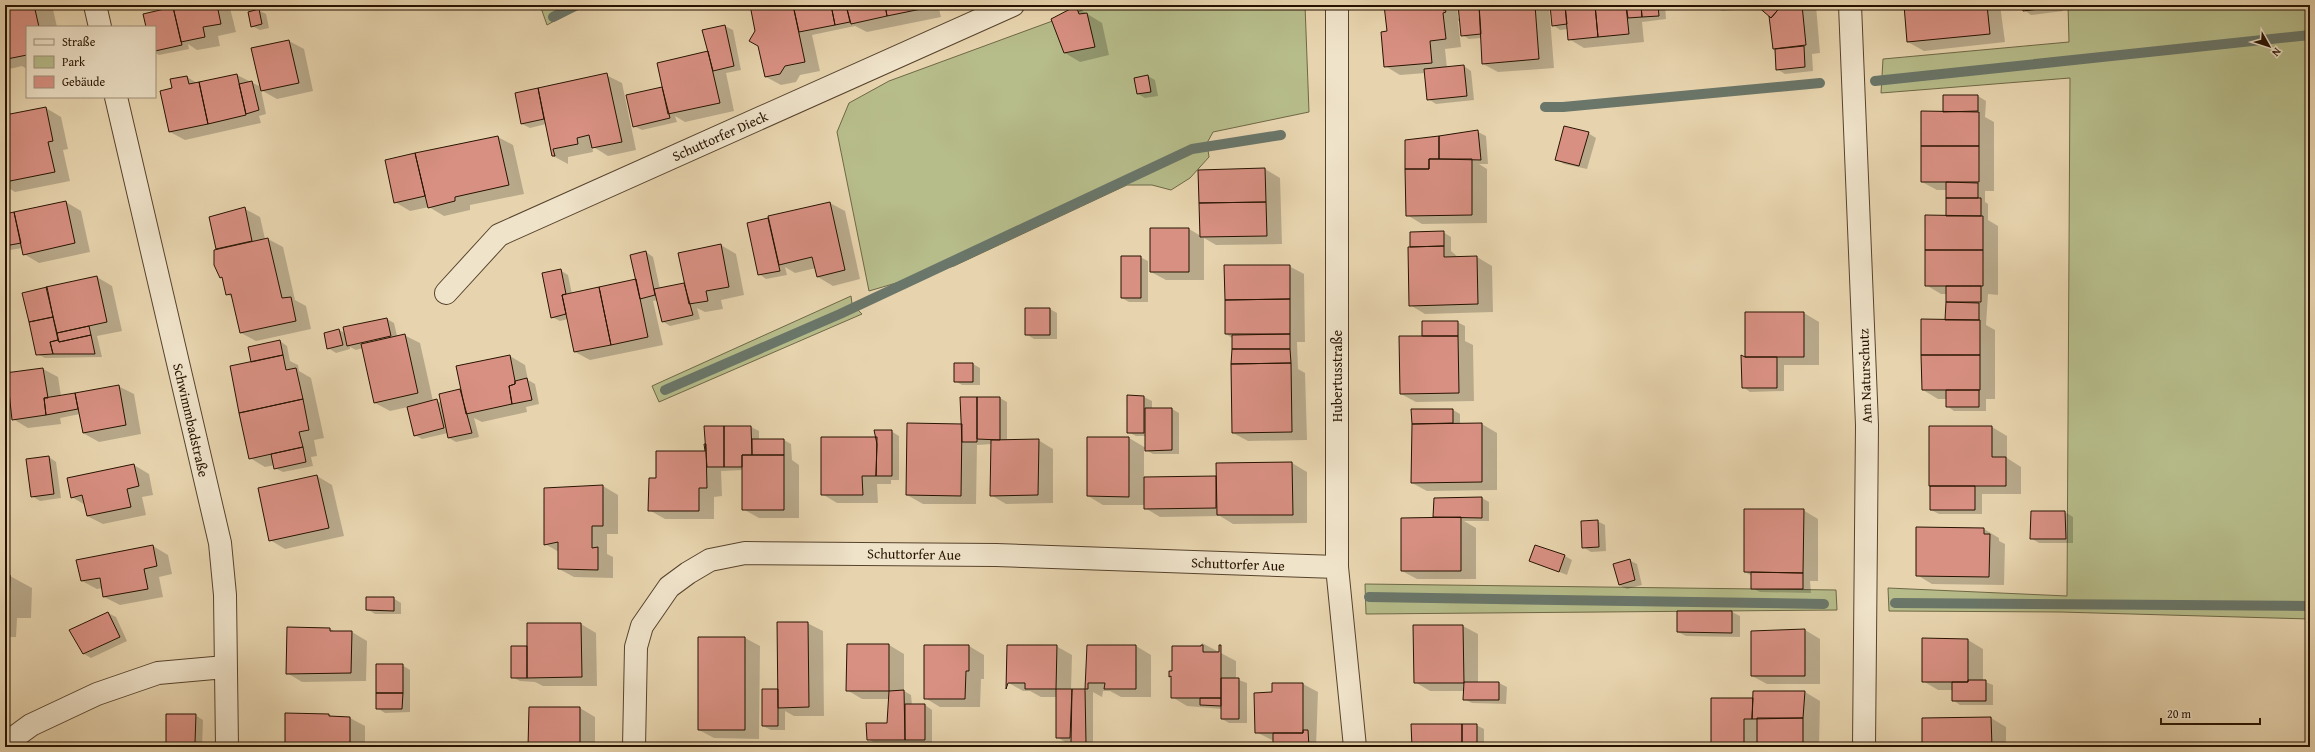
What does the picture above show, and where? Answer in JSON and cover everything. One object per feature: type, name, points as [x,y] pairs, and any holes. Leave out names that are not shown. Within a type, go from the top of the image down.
[{"type":"street","points":[[95,5],[100,26]]},
{"type":"street","name":"Schuttorfer Dieck","points":[[446,293],[498,235],[1013,5]]},
{"type":"street","name":"Hubertusstraße","points":[[1337,5],[1337,568],[1354,747]]},
{"type":"street","name":"Am Naturschutz","points":[[1850,5],[1867,425],[1864,747]]},
{"type":"street","name":"Schwimmbadstraße","points":[[116,98],[220,543],[225,596],[227,747]]},
{"type":"street","name":"Schuttorfer Aue","points":[[634,747],[636,647],[642,626],[669,587],[710,560],[745,553],[965,555],[1337,568]]},
{"type":"street","points":[[5,744],[32,725],[97,694],[158,673],[225,667]]},
{"type":"green space","points":[[540,5],[584,5],[547,25]]},
{"type":"green space","points":[[1096,5],[1305,5],[1309,112],[1213,132],[1207,143],[1209,157],[1190,178],[1171,190],[1152,185],[1127,185],[954,266],[869,291],[837,132],[849,103],[889,81]]},
{"type":"green space","points":[[2068,5],[2310,5],[2310,619],[2060,612],[1889,611],[1888,588],[2067,596],[2070,78],[1881,93],[1883,59],[2069,42]]},
{"type":"green space","points":[[851,296],[852,304],[862,314],[659,402],[652,386]]},
{"type":"green space","points":[[1365,584],[1836,590],[1837,610],[1366,614]]},
{"type":"building","points":[[5,5],[34,5],[39,26],[26,26],[26,55],[7,59],[5,53]]},
{"type":"building","points":[[182,5],[217,5],[221,24],[203,27],[205,37],[181,42],[173,7]]},
{"type":"building","points":[[750,5],[793,5],[805,62],[785,66],[780,74],[765,77],[758,46],[749,41],[755,31]]},
{"type":"building","points":[[793,5],[831,5],[835,25],[799,32]]},
{"type":"building","points":[[831,5],[846,5],[850,22],[835,25]]},
{"type":"building","points":[[846,5],[885,5],[887,16],[851,24]]},
{"type":"building","points":[[885,5],[925,5],[926,8],[887,16]]},
{"type":"building","points":[[1384,5],[1443,5],[1443,10],[1446,12],[1443,13],[1446,39],[1430,41],[1432,63],[1384,67],[1381,32],[1387,31]]},
{"type":"building","points":[[1458,5],[1479,5],[1481,34],[1461,36]]},
{"type":"building","points":[[1479,5],[1535,5],[1539,59],[1482,64]]},
{"type":"building","points":[[1550,5],[1565,5],[1567,24],[1552,26]]},
{"type":"building","points":[[1565,5],[1595,5],[1598,37],[1568,40]]},
{"type":"building","points":[[1595,5],[1626,5],[1629,34],[1598,37]]},
{"type":"building","points":[[1626,5],[1641,5],[1642,17],[1628,18]]},
{"type":"building","points":[[1641,5],[1658,5],[1659,16],[1642,17]]},
{"type":"building","points":[[1756,5],[1782,5],[1771,18]]},
{"type":"building","points":[[1782,5],[1802,5],[1806,45],[1773,49],[1769,16],[1771,18]]},
{"type":"building","points":[[1904,5],[1987,5],[1990,34],[1907,42]]},
{"type":"building","points":[[2022,5],[2055,5],[2056,7],[2023,11]]},
{"type":"building","points":[[1076,6],[1079,14],[1087,13],[1095,47],[1064,53],[1051,19]]},
{"type":"building","points":[[173,7],[182,45],[156,51],[156,26],[146,26],[143,14]]},
{"type":"building","points":[[259,9],[262,24],[251,27],[248,12]]},
{"type":"building","points":[[725,25],[734,66],[713,71],[702,30]]},
{"type":"building","points":[[289,40],[299,83],[261,91],[251,48]]},
{"type":"building","points":[[1804,46],[1805,67],[1776,70],[1775,49]]},
{"type":"building","points":[[708,51],[720,103],[668,114],[657,63]]},
{"type":"building","points":[[1464,65],[1467,96],[1427,100],[1424,69]]},
{"type":"building","points":[[607,73],[622,142],[592,148],[589,135],[577,138],[578,144],[553,149],[555,156],[552,156],[538,88]]},
{"type":"building","points":[[237,74],[246,115],[208,124],[199,82]]},
{"type":"building","points":[[1148,75],[1151,92],[1137,94],[1134,78]]},
{"type":"building","points":[[187,76],[189,84],[199,82],[208,124],[169,132],[160,91],[172,88],[170,79]]},
{"type":"building","points":[[252,81],[259,110],[246,114],[239,84]]},
{"type":"building","points":[[662,87],[670,118],[633,127],[626,95]]},
{"type":"building","points":[[538,88],[544,119],[521,124],[515,93]]},
{"type":"building","points":[[1943,95],[1978,95],[1978,111],[1943,112]]},
{"type":"building","points":[[46,107],[53,141],[48,142],[55,172],[5,182],[5,115]]},
{"type":"building","points":[[1921,111],[1979,112],[1979,146],[1921,146]]},
{"type":"building","points":[[1564,126],[1589,132],[1579,166],[1555,160]]},
{"type":"building","points":[[1478,130],[1481,160],[1439,159],[1439,136]]},
{"type":"building","points":[[498,136],[509,185],[455,197],[455,201],[428,208],[415,153]]},
{"type":"building","points":[[1439,136],[1439,159],[1429,159],[1429,169],[1405,169],[1405,140]]},
{"type":"building","points":[[1921,146],[1979,146],[1979,182],[1921,182]]},
{"type":"building","points":[[415,153],[425,196],[394,203],[385,160]]},
{"type":"building","points":[[1429,159],[1472,159],[1472,215],[1406,216],[1405,169],[1429,169]]},
{"type":"building","points":[[1265,168],[1266,202],[1199,203],[1198,170]]},
{"type":"building","points":[[1946,182],[1978,183],[1978,198],[1946,198]]},
{"type":"building","points":[[1946,198],[1981,198],[1981,216],[1946,216]]},
{"type":"building","points":[[66,201],[75,243],[23,255],[14,212]]},
{"type":"building","points":[[830,202],[845,270],[817,277],[812,257],[779,265],[768,216]]},
{"type":"building","points":[[1266,202],[1267,236],[1200,237],[1199,203]]},
{"type":"building","points":[[245,207],[252,241],[216,249],[209,217]]},
{"type":"building","points":[[14,212],[21,243],[5,246],[5,214]]},
{"type":"building","points":[[1925,215],[1983,216],[1983,250],[1925,250]]},
{"type":"building","points":[[768,218],[780,271],[758,275],[747,223]]},
{"type":"building","points":[[1150,228],[1189,228],[1189,272],[1150,272]]},
{"type":"building","points":[[1444,231],[1444,246],[1410,247],[1410,232]]},
{"type":"building","points":[[268,238],[282,298],[291,297],[296,321],[240,333],[231,294],[226,295],[222,277],[220,278],[214,265],[214,250]]},
{"type":"building","points":[[721,244],[729,287],[706,291],[708,301],[689,304],[678,253]]},
{"type":"building","points":[[1444,246],[1444,257],[1477,256],[1478,304],[1409,306],[1408,247]]},
{"type":"building","points":[[1925,250],[1983,250],[1983,286],[1925,286]]},
{"type":"building","points":[[646,251],[655,295],[640,299],[630,255]]},
{"type":"building","points":[[1121,256],[1141,256],[1141,298],[1121,298]]},
{"type":"building","points":[[1224,265],[1290,265],[1290,299],[1225,300]]},
{"type":"building","points":[[561,269],[566,294],[562,295],[566,314],[551,318],[542,273]]},
{"type":"building","points":[[97,276],[107,322],[57,333],[46,287]]},
{"type":"building","points":[[636,279],[648,337],[611,345],[599,287]]},
{"type":"building","points":[[684,283],[693,315],[662,322],[654,289]]},
{"type":"building","points":[[1946,286],[1981,286],[1981,302],[1946,302]]},
{"type":"building","points":[[47,287],[53,317],[29,322],[22,293]]},
{"type":"building","points":[[599,287],[611,345],[574,352],[562,295]]},
{"type":"building","points":[[1290,299],[1290,334],[1225,334],[1225,300]]},
{"type":"building","points":[[1946,302],[1979,303],[1979,320],[1945,320]]},
{"type":"building","points":[[1025,308],[1050,308],[1050,335],[1025,335]]},
{"type":"building","points":[[1745,312],[1804,312],[1804,357],[1745,357]]},
{"type":"building","points":[[53,317],[58,340],[50,342],[53,354],[36,355],[29,322]]},
{"type":"building","points":[[387,318],[391,336],[347,346],[343,327]]},
{"type":"building","points":[[1921,319],[1980,320],[1980,355],[1921,355]]},
{"type":"building","points":[[1422,321],[1458,321],[1458,336],[1422,336]]},
{"type":"building","points":[[89,326],[91,335],[59,342],[57,333]]},
{"type":"building","points":[[339,329],[343,345],[327,349],[324,333]]},
{"type":"building","points":[[405,334],[418,393],[374,403],[361,344]]},
{"type":"building","points":[[1290,334],[1290,349],[1232,349],[1232,335]]},
{"type":"building","points":[[91,335],[95,354],[53,354],[50,342],[58,340],[59,342]]},
{"type":"building","points":[[1399,336],[1458,336],[1459,393],[1400,394]]},
{"type":"building","points":[[280,340],[283,355],[251,362],[248,347]]},
{"type":"building","points":[[1232,349],[1290,349],[1291,363],[1231,364]]},
{"type":"building","points":[[283,355],[286,370],[296,368],[303,399],[239,413],[230,366]]},
{"type":"building","points":[[510,355],[515,381],[515,384],[509,386],[512,404],[466,414],[456,366]]},
{"type":"building","points":[[1741,355],[1745,357],[1777,357],[1777,388],[1742,388]]},
{"type":"building","points":[[1921,355],[1980,355],[1980,390],[1922,390]]},
{"type":"building","points":[[954,363],[973,363],[973,382],[954,382]]},
{"type":"building","points":[[1291,363],[1292,432],[1232,433],[1231,364]]},
{"type":"building","points":[[43,368],[48,398],[44,398],[46,415],[12,420],[9,392],[5,393],[5,373]]},
{"type":"building","points":[[527,378],[532,400],[512,404],[509,386],[515,384],[515,381]]},
{"type":"building","points":[[119,385],[126,425],[83,433],[75,393]]},
{"type":"building","points":[[460,389],[472,433],[448,438],[439,394]]},
{"type":"building","points":[[1946,390],[1979,390],[1979,407],[1946,407]]},
{"type":"building","points":[[75,393],[78,409],[46,415],[44,398]]},
{"type":"building","points":[[1127,395],[1144,396],[1144,433],[1127,433]]},
{"type":"building","points":[[960,397],[977,397],[977,442],[962,442]]},
{"type":"building","points":[[977,397],[1000,397],[1000,440],[977,439]]},
{"type":"building","points":[[303,399],[309,430],[299,432],[303,447],[249,459],[239,413]]},
{"type":"building","points":[[437,399],[444,428],[414,436],[407,407]]},
{"type":"building","points":[[1145,408],[1172,408],[1172,450],[1145,451]]},
{"type":"building","points":[[1411,409],[1453,409],[1453,423],[1412,424]]},
{"type":"building","points":[[907,423],[962,424],[961,496],[906,495]]},
{"type":"building","points":[[1482,423],[1482,482],[1411,483],[1412,424]]},
{"type":"building","points":[[704,426],[724,426],[724,467],[707,467]]},
{"type":"building","points":[[724,426],[751,426],[752,455],[742,455],[742,467],[724,467]]},
{"type":"building","points":[[1929,426],[1992,426],[1992,457],[2006,457],[2006,486],[1929,486]]},
{"type":"building","points":[[874,430],[892,430],[892,476],[876,476],[877,444]]},
{"type":"building","points":[[821,437],[877,437],[876,476],[862,476],[863,495],[821,495]]},
{"type":"building","points":[[1087,437],[1129,437],[1129,497],[1087,496]]},
{"type":"building","points":[[752,439],[784,439],[784,455],[752,455]]},
{"type":"building","points":[[1039,439],[1038,495],[990,496],[991,440]]},
{"type":"building","points":[[704,444],[706,444],[707,488],[699,488],[699,511],[648,511],[649,478],[656,478],[656,451],[705,451]]},
{"type":"building","points":[[303,447],[306,462],[274,469],[271,454]]},
{"type":"building","points":[[742,455],[784,455],[784,510],[742,510]]},
{"type":"building","points":[[49,456],[54,494],[31,497],[26,459]]},
{"type":"building","points":[[1292,462],[1293,515],[1217,515],[1216,463]]},
{"type":"building","points":[[134,464],[139,486],[127,489],[131,507],[87,516],[82,495],[71,498],[67,478]]},
{"type":"building","points":[[317,475],[329,528],[269,541],[258,488]]},
{"type":"building","points":[[1216,476],[1216,508],[1144,509],[1144,477]]},
{"type":"building","points":[[603,485],[603,526],[592,526],[592,548],[598,547],[598,570],[558,569],[558,542],[544,545],[544,488]]},
{"type":"building","points":[[1930,486],[1975,486],[1975,510],[1930,510]]},
{"type":"building","points":[[1482,497],[1482,518],[1433,517],[1434,498]]},
{"type":"building","points":[[1744,509],[1804,509],[1803,573],[1744,572]]},
{"type":"building","points":[[2031,511],[2065,511],[2066,539],[2030,539]]},
{"type":"building","points":[[1461,517],[1461,571],[1401,571],[1401,518]]},
{"type":"building","points":[[1598,520],[1599,547],[1582,548],[1581,521]]},
{"type":"building","points":[[1916,527],[1984,528],[1984,534],[1990,534],[1989,577],[1916,576]]},
{"type":"building","points":[[153,545],[157,566],[144,569],[148,589],[103,597],[100,578],[81,581],[76,560]]},
{"type":"building","points":[[1535,545],[1565,555],[1559,572],[1529,561]]},
{"type":"building","points":[[1630,559],[1635,580],[1619,585],[1613,564]]},
{"type":"building","points":[[1751,572],[1803,573],[1803,589],[1751,589]]},
{"type":"building","points":[[5,575],[10,575],[9,606],[5,606]]},
{"type":"building","points":[[366,597],[394,597],[394,611],[366,610]]},
{"type":"building","points":[[5,606],[9,606],[9,633],[5,633]]},
{"type":"building","points":[[1677,611],[1732,611],[1732,633],[1677,632]]},
{"type":"building","points":[[108,612],[120,637],[83,654],[69,630]]},
{"type":"building","points":[[777,622],[808,622],[809,707],[778,708]]},
{"type":"building","points":[[527,623],[581,623],[582,677],[527,678]]},
{"type":"building","points":[[1413,625],[1463,625],[1464,683],[1414,683]]},
{"type":"building","points":[[287,627],[330,628],[330,631],[352,631],[351,673],[286,674]]},
{"type":"building","points":[[1805,629],[1805,676],[1751,676],[1751,631]]},
{"type":"building","points":[[698,637],[745,637],[745,730],[698,730]]},
{"type":"building","points":[[1922,638],[1968,639],[1968,682],[1922,682]]},
{"type":"building","points":[[847,644],[889,644],[889,691],[846,691]]},
{"type":"building","points":[[924,645],[969,645],[969,671],[966,671],[965,699],[924,699]]},
{"type":"building","points":[[1007,645],[1057,645],[1056,689],[1025,689],[1025,683],[1008,683],[1006,689]]},
{"type":"building","points":[[1087,645],[1136,645],[1136,689],[1104,689],[1105,683],[1088,683],[1088,689],[1085,689]]},
{"type":"building","points":[[1203,645],[1203,652],[1219,652],[1219,645],[1221,645],[1221,698],[1171,698],[1171,676],[1169,677],[1169,671],[1172,671],[1172,646]]},
{"type":"building","points":[[511,646],[527,646],[527,678],[511,678]]},
{"type":"building","points":[[376,664],[403,664],[403,693],[376,693]]},
{"type":"building","points":[[1221,678],[1239,678],[1239,719],[1221,719]]},
{"type":"building","points":[[1968,680],[1986,680],[1986,701],[1952,701],[1952,682],[1968,682]]},
{"type":"building","points":[[1464,682],[1499,682],[1499,700],[1463,700]]},
{"type":"building","points":[[1272,683],[1303,683],[1303,733],[1255,733],[1254,693],[1272,692]]},
{"type":"building","points":[[762,689],[778,689],[778,726],[762,726]]},
{"type":"building","points":[[1056,689],[1072,689],[1070,738],[1056,738]]},
{"type":"building","points":[[1072,689],[1085,689],[1086,743],[1071,743]]},
{"type":"building","points":[[904,690],[905,740],[867,740],[866,723],[887,723],[889,691]]},
{"type":"building","points":[[1753,691],[1805,691],[1803,718],[1752,719]]},
{"type":"building","points":[[376,693],[403,693],[402,709],[376,709]]},
{"type":"building","points":[[1200,698],[1221,698],[1221,706],[1200,705]]},
{"type":"building","points":[[1711,698],[1753,698],[1752,719],[1744,719],[1744,747],[1711,747]]},
{"type":"building","points":[[905,704],[925,704],[925,740],[905,740]]},
{"type":"building","points":[[529,707],[580,707],[580,747],[528,747]]},
{"type":"building","points":[[285,713],[329,714],[329,716],[350,717],[350,747],[285,747]]},
{"type":"building","points":[[166,714],[196,714],[195,743],[166,743]]},
{"type":"building","points":[[1991,717],[1992,747],[1922,747],[1922,718]]},
{"type":"building","points":[[1757,718],[1803,718],[1803,747],[1757,747]]},
{"type":"building","points":[[1411,724],[1462,724],[1462,747],[1412,747]]},
{"type":"building","points":[[1462,724],[1477,724],[1477,747],[1462,747]]},
{"type":"building","points":[[1303,730],[1308,730],[1309,747],[1273,747],[1273,733],[1303,733]]},
{"type":"building","points":[[125,743],[165,743],[165,747],[125,747]]},
{"type":"waterway","points":[[553,17],[577,5]]},
{"type":"waterway","points":[[1875,81],[2310,35]]},
{"type":"waterway","points":[[1545,107],[1563,107],[1820,83]]},
{"type":"waterway","points":[[665,390],[840,314],[1192,149],[1281,135]]},
{"type":"waterway","points":[[1369,597],[1824,604]]},
{"type":"waterway","points":[[1895,603],[2310,606]]}]
